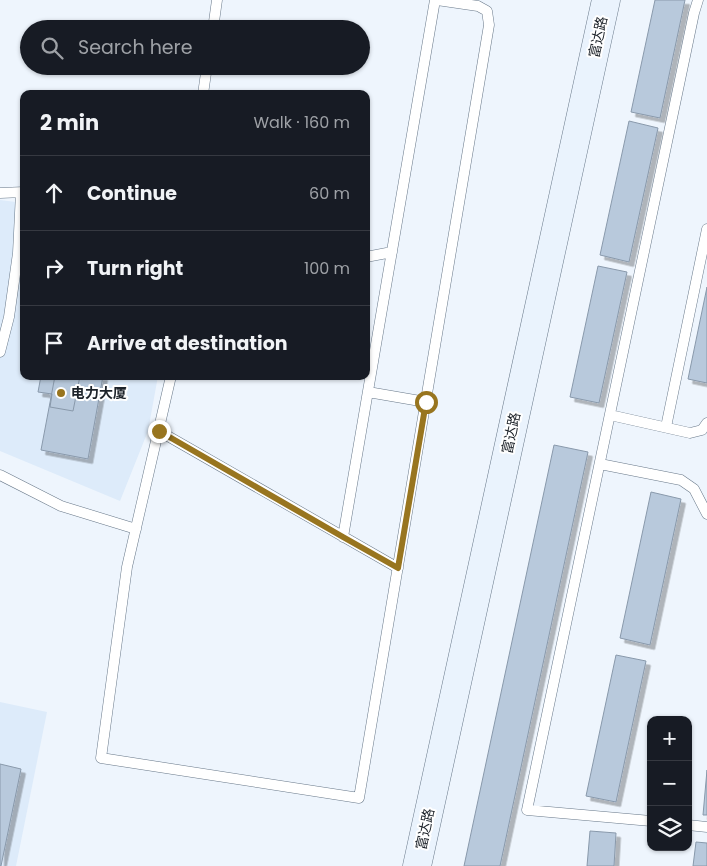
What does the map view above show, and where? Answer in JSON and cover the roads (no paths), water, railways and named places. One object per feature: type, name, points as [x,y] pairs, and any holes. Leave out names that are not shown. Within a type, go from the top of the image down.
[{"type":"street","name":"富达路","points":[[417,866],[606,0]]},
{"type":"lane","points":[[214,20],[217,0]]},
{"type":"lane","points":[[170,380],[127,567],[101,758],[359,798],[490,25],[486,12],[478,6],[436,0],[343,537]]},
{"type":"lane","points":[[647,821],[528,810],[698,0]]},
{"type":"lane","points":[[203,90],[205,75]]},
{"type":"lane","points":[[0,193],[20,193]]},
{"type":"lane","points":[[0,352],[9,318],[20,223]]},
{"type":"lane","points":[[666,428],[707,229]]},
{"type":"lane","points":[[370,255],[392,252]]},
{"type":"lane","points":[[368,392],[426,402]]},
{"type":"lane","points":[[610,415],[690,432],[702,430],[707,423]]},
{"type":"lane","points":[[159,431],[398,568]]},
{"type":"lane","points":[[600,464],[681,480],[694,489],[707,514]]},
{"type":"lane","points":[[0,475],[61,506],[136,530]]},
{"type":"lane","points":[[692,825],[707,827]]},
{"type":"place","name":"电力大厦","points":[[61,393]]}]
